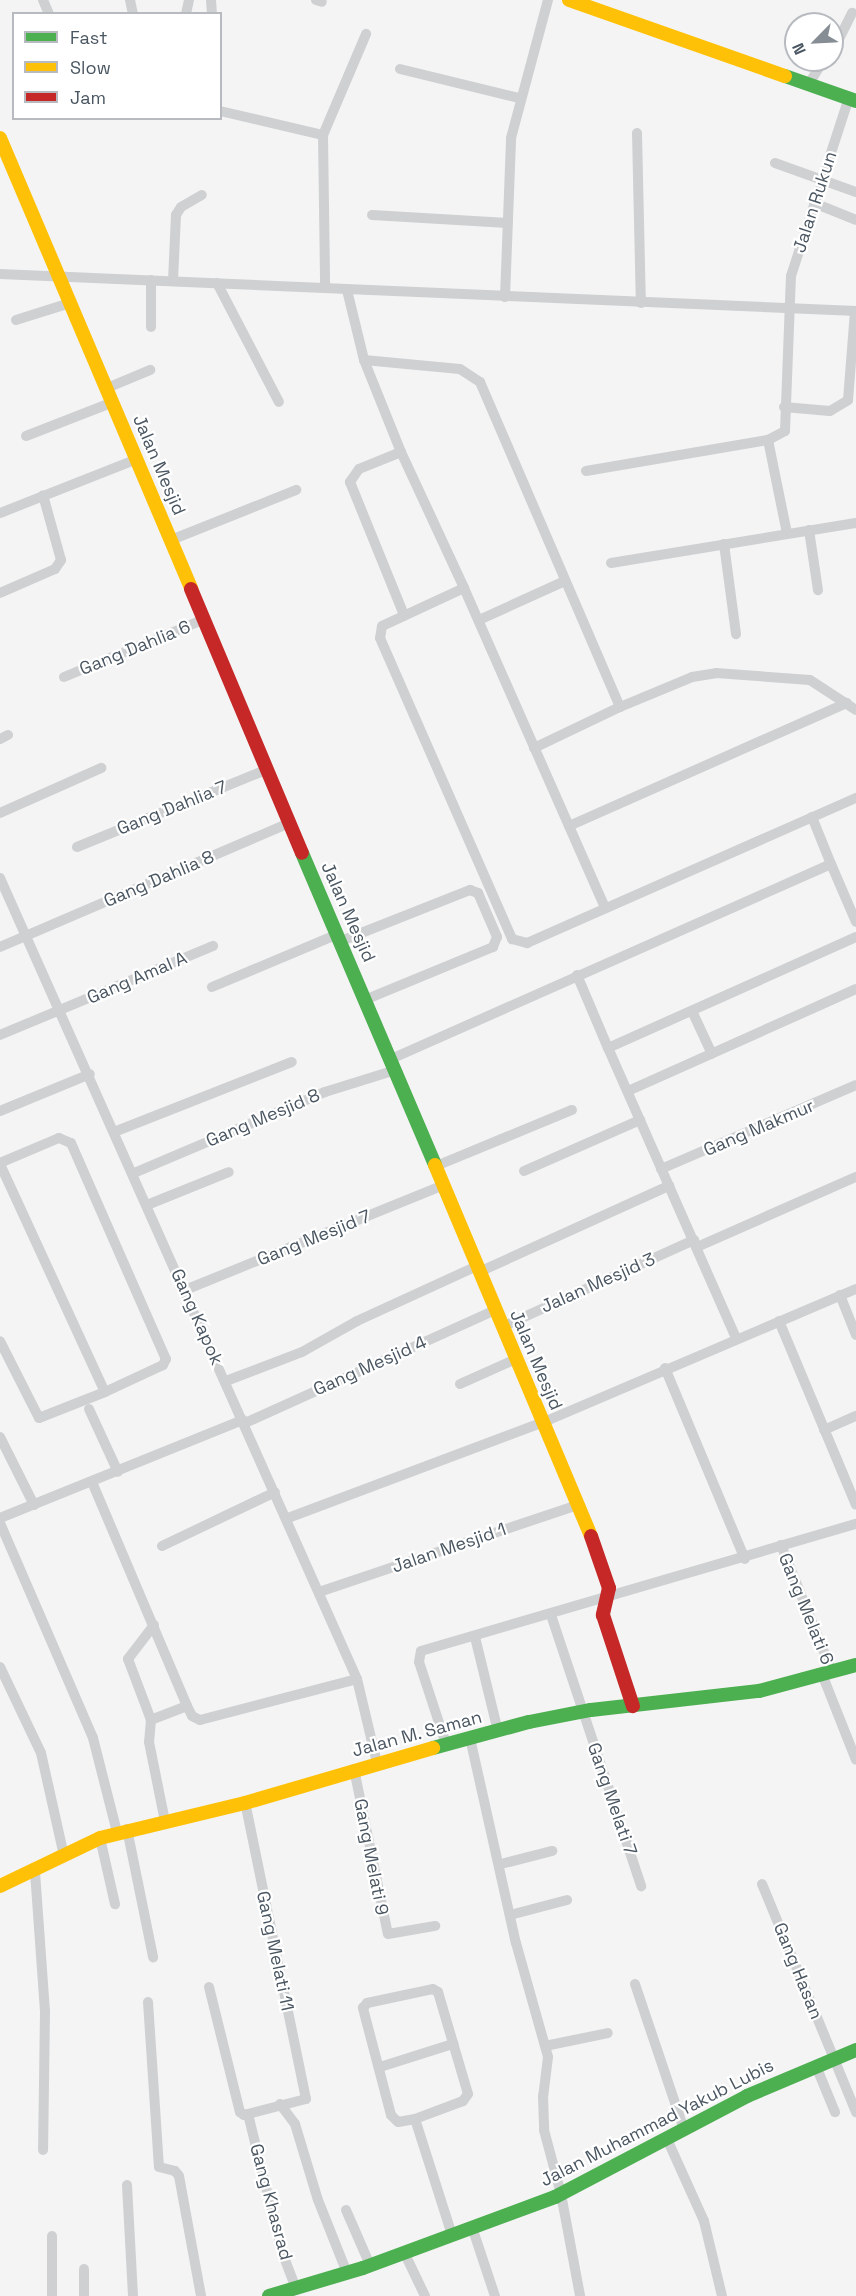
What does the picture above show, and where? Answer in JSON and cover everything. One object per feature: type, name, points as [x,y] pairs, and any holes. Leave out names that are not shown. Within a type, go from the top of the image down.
[{"type":"main road","points":[[569,0],[601,5],[852,99]]},
{"type":"main road","name":"Jalan Mesjid","points":[[0,138],[290,823],[367,999],[578,1505],[608,1580],[603,1615],[633,1706]]},
{"type":"main road","name":"Jalan M. Saman","points":[[0,1886],[35,1872],[100,1838],[245,1803],[354,1769],[446,1744],[583,1712],[759,1691],[856,1665]]},
{"type":"main road","name":"Jalan Muhammad Yakub Lubis","points":[[269,2296],[370,2265],[561,2194],[747,2096],[856,2050]]},
{"type":"street","points":[[505,297],[511,138],[519,98],[548,0]]},
{"type":"street","points":[[844,29],[852,13]]},
{"type":"street","points":[[326,286],[323,135],[366,34]]},
{"type":"street","points":[[400,69],[519,98]]},
{"type":"street","points":[[810,82],[816,72]]},
{"type":"street","name":"Jalan Rukun","points":[[768,440],[784,431],[788,308],[793,267],[852,99]]},
{"type":"street","points":[[222,111],[323,135]]},
{"type":"street","points":[[637,133],[641,303]]},
{"type":"street","points":[[775,163],[856,192]]},
{"type":"street","points":[[173,280],[176,215],[181,207],[202,195]]},
{"type":"street","points":[[814,204],[856,220]]},
{"type":"street","points":[[372,215],[508,223]]},
{"type":"street","points":[[0,274],[326,286],[347,290],[641,303],[856,310],[848,400],[830,411],[784,407]]},
{"type":"street","points":[[151,280],[151,327]]},
{"type":"street","points":[[217,283],[279,402]]},
{"type":"street","points":[[347,290],[364,360],[401,452],[479,620],[605,907]]},
{"type":"street","points":[[16,320],[70,303]]},
{"type":"street","points":[[364,360],[460,369],[476,377],[620,707]]},
{"type":"street","points":[[107,388],[150,370]]},
{"type":"street","points":[[26,436],[113,402]]},
{"type":"street","points":[[586,471],[768,440],[787,533]]},
{"type":"street","points":[[401,452],[359,469],[350,482],[404,615]]},
{"type":"street","points":[[0,513],[137,459]]},
{"type":"street","points":[[171,540],[296,490]]},
{"type":"street","points":[[0,593],[55,569],[61,560],[43,495]]},
{"type":"street","points":[[611,562],[856,523]]},
{"type":"street","points":[[809,530],[818,590]]},
{"type":"street","points":[[724,544],[736,634]]},
{"type":"street","points":[[479,620],[565,581]]},
{"type":"street","points":[[464,588],[382,626],[380,638],[512,939],[527,943],[856,798]]},
{"type":"street","name":"Gang Dahlia 6","points":[[64,677],[205,619]]},
{"type":"street","points":[[534,748],[620,707],[692,677],[716,673],[803,678],[817,683],[852,707]]},
{"type":"street","points":[[568,826],[852,707]]},
{"type":"street","points":[[0,813],[101,768]]},
{"type":"street","name":"Gang Dahlia 7","points":[[77,847],[268,769]]},
{"type":"street","points":[[812,817],[856,922]]},
{"type":"street","name":"Gang Dahlia 8","points":[[0,947],[290,823]]},
{"type":"street","name":"Gang Mesjid 8","points":[[134,1173],[393,1064],[577,975],[831,864]]},
{"type":"street","name":"Gang Kapok","points":[[0,878],[4,900],[27,935],[320,1592],[357,1679],[377,1763]]},
{"type":"street","points":[[212,987],[470,890],[478,893],[492,926],[495,945],[367,999]]},
{"type":"street","points":[[608,1048],[856,937]]},
{"type":"street","name":"Gang Amal A","points":[[0,1035],[213,946]]},
{"type":"street","points":[[577,975],[736,1338]]},
{"type":"street","points":[[628,1091],[856,989]]},
{"type":"street","points":[[692,1011],[712,1054]]},
{"type":"street","points":[[114,1132],[292,1062]]},
{"type":"street","points":[[0,1111],[90,1074]]},
{"type":"street","name":"Gang Makmur","points":[[661,1169],[856,1085]]},
{"type":"street","points":[[436,1166],[572,1110]]},
{"type":"street","points":[[524,1171],[640,1120]]},
{"type":"street","points":[[0,1341],[39,1418],[105,1392],[163,1365],[167,1353],[71,1143],[59,1138],[0,1163],[105,1392]]},
{"type":"street","points":[[147,1205],[229,1172]]},
{"type":"street","name":"Jalan Mesjid 3","points":[[502,1327],[856,1177]]},
{"type":"street","name":"Gang Mesjid 7","points":[[185,1290],[444,1185]]},
{"type":"street","points":[[226,1381],[302,1352],[357,1321],[669,1186]]},
{"type":"street","points":[[288,1518],[544,1422],[665,1368],[856,1289]]},
{"type":"street","points":[[840,1295],[856,1335]]},
{"type":"street","name":"Gang Mesjid 4","points":[[0,1518],[244,1421],[495,1310]]},
{"type":"street","points":[[779,1321],[856,1505]]},
{"type":"street","points":[[460,1384],[516,1359]]},
{"type":"street","points":[[665,1368],[745,1559]]},
{"type":"street","points":[[89,1409],[118,1472]]},
{"type":"street","points":[[824,1430],[856,1416]]},
{"type":"street","points":[[0,1437],[3,1450],[33,1505]]},
{"type":"street","points":[[92,1482],[192,1716],[200,1720],[357,1679]]},
{"type":"street","points":[[162,1546],[275,1492]]},
{"type":"street","name":"Jalan Mesjid 1","points":[[320,1592],[578,1505]]},
{"type":"street","points":[[0,1523],[93,1738],[122,1831],[153,1957]]},
{"type":"street","points":[[446,1744],[419,1662],[421,1652],[745,1559],[781,1545],[815,1539],[856,1524]]},
{"type":"street","name":"Gang Melati 6","points":[[781,1545],[856,1760]]},
{"type":"street","name":"Gang Melati 7","points":[[551,1615],[641,1886]]},
{"type":"street","points":[[154,1625],[128,1659],[151,1720],[149,1742],[165,1821]]},
{"type":"street","points":[[475,1637],[498,1731]]},
{"type":"street","points":[[0,1667],[42,1753],[64,1856]]},
{"type":"street","points":[[151,1720],[187,1706]]},
{"type":"street","points":[[470,1738],[501,1864],[510,1915],[545,2046],[548,2066],[543,2096],[544,2130],[561,2194],[580,2296]]},
{"type":"street","name":"Gang Melati 9","points":[[354,1769],[388,1934],[435,1926]]},
{"type":"street","name":"Gang Melati 11","points":[[245,1803],[306,2099],[280,2104]]},
{"type":"street","points":[[100,1838],[115,1904]]},
{"type":"street","points":[[501,1864],[552,1851]]},
{"type":"street","points":[[35,1872],[45,2011],[43,2150]]},
{"type":"street","name":"Gang Hasan","points":[[762,1884],[856,2112]]},
{"type":"street","points":[[510,1915],[567,1900]]},
{"type":"street","points":[[635,1984],[684,2130]]},
{"type":"street","name":"Gang Khasrad","points":[[209,1987],[237,2106],[244,2115],[248,2114],[279,2241],[296,2289]]},
{"type":"street","points":[[433,1989],[438,1992],[467,2098],[415,2119],[394,2119],[380,2067],[363,2011],[367,2003],[433,1989]]},
{"type":"street","points":[[148,2002],[159,2167],[175,2171],[179,2176],[201,2296]]},
{"type":"street","points":[[545,2046],[608,2033]]},
{"type":"street","points":[[380,2067],[453,2044]]},
{"type":"street","points":[[816,2066],[835,2112]]},
{"type":"street","points":[[248,2114],[280,2104],[295,2124],[318,2200],[347,2273]]},
{"type":"street","points":[[415,2119],[452,2235]]},
{"type":"street","points":[[667,2139],[704,2221],[722,2296]]},
{"type":"street","points":[[127,2185],[133,2296]]},
{"type":"street","points":[[346,2210],[370,2265]]},
{"type":"street","points":[[472,2227],[495,2296]]},
{"type":"street","points":[[52,2236],[52,2296]]},
{"type":"street","points":[[404,2252],[424,2296]]},
{"type":"street","points":[[84,2269],[84,2296]]},
{"type":"traffic: fast","points":[[785,76],[856,101]]},
{"type":"traffic: fast","points":[[302,853],[435,1165]]},
{"type":"traffic: fast","points":[[433,1748],[529,1722],[591,1710],[759,1691],[856,1665]]},
{"type":"traffic: fast","points":[[269,2296],[363,2268],[555,2197],[747,2096],[856,2050]]},
{"type":"traffic: slow","points":[[569,0],[785,76]]},
{"type":"traffic: slow","points":[[0,138],[191,589]]},
{"type":"traffic: slow","points":[[435,1165],[591,1536]]},
{"type":"traffic: slow","points":[[0,1886],[100,1838],[245,1803],[433,1748]]},
{"type":"traffic: jam","points":[[191,589],[302,853]]},
{"type":"traffic: jam","points":[[591,1536],[609,1588],[603,1615],[633,1706]]}]
